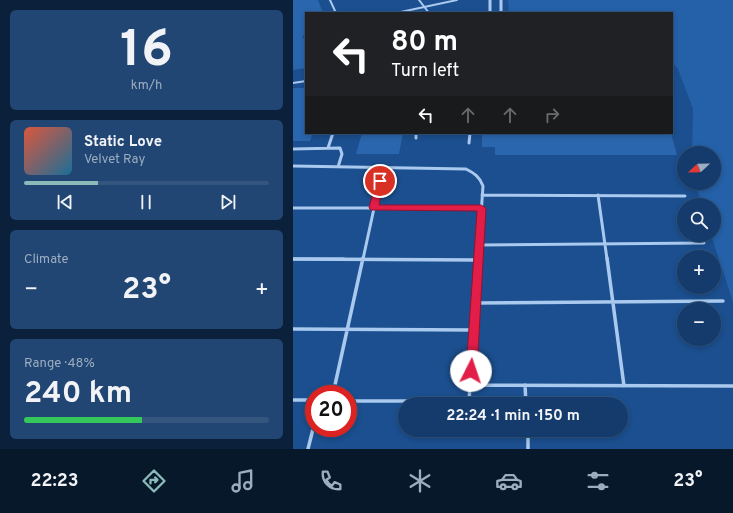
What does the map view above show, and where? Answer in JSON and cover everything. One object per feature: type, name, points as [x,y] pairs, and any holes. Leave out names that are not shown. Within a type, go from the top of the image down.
[{"type":"street","points":[[490,0],[490,12]]},
{"type":"street","points":[[501,0],[501,12]]},
{"type":"lane","points":[[330,0],[336,12]]},
{"type":"lane","points":[[419,0],[428,12]]},
{"type":"lane","points":[[401,12],[457,0]]},
{"type":"lane","points":[[293,83],[305,81]]},
{"type":"lane","points":[[328,148],[333,134]]},
{"type":"lane","points":[[415,138],[416,134]]},
{"type":"lane","points":[[469,143],[470,134]]},
{"type":"lane","points":[[293,149],[340,148],[342,154],[338,167]]},
{"type":"lane","points":[[293,166],[466,168],[475,172],[483,186],[469,401],[357,401]]},
{"type":"lane","points":[[335,385],[383,167]]},
{"type":"lane","points":[[482,195],[685,196]]},
{"type":"lane","points":[[598,195],[624,386]]},
{"type":"lane","points":[[293,208],[481,208]]},
{"type":"lane","points":[[479,245],[704,243]]},
{"type":"lane","points":[[293,259],[478,260]]},
{"type":"lane","points":[[475,303],[723,301]]},
{"type":"lane","points":[[293,329],[474,330]]},
{"type":"lane","points":[[470,384],[733,386]]},
{"type":"lane","points":[[525,385],[526,397]]},
{"type":"lane","points":[[293,400],[305,400]]},
{"type":"lane","points":[[308,449],[311,437]]},
{"type":"lane","points":[[528,437],[529,449]]},
{"type":"shaded area","points":[[508,0],[733,0],[733,302],[721,265],[721,250],[716,250],[713,242],[721,242],[721,198],[700,198],[697,190],[721,190],[721,146],[692,146],[693,109],[678,69],[673,63],[673,12],[509,12]]},
{"type":"building","points":[[293,0],[318,0],[323,12],[305,12],[305,35],[302,36],[305,39],[305,68],[293,70]]},
{"type":"building","points":[[293,88],[305,88],[305,134],[313,134],[310,141],[293,141]]},
{"type":"building","points":[[362,134],[403,134],[399,154],[356,154]]},
{"type":"building","points":[[482,134],[671,134],[677,155],[495,155],[495,147],[482,147]]},
{"type":"route","points":[[380,181],[374,208],[481,208],[471,371]]}]
